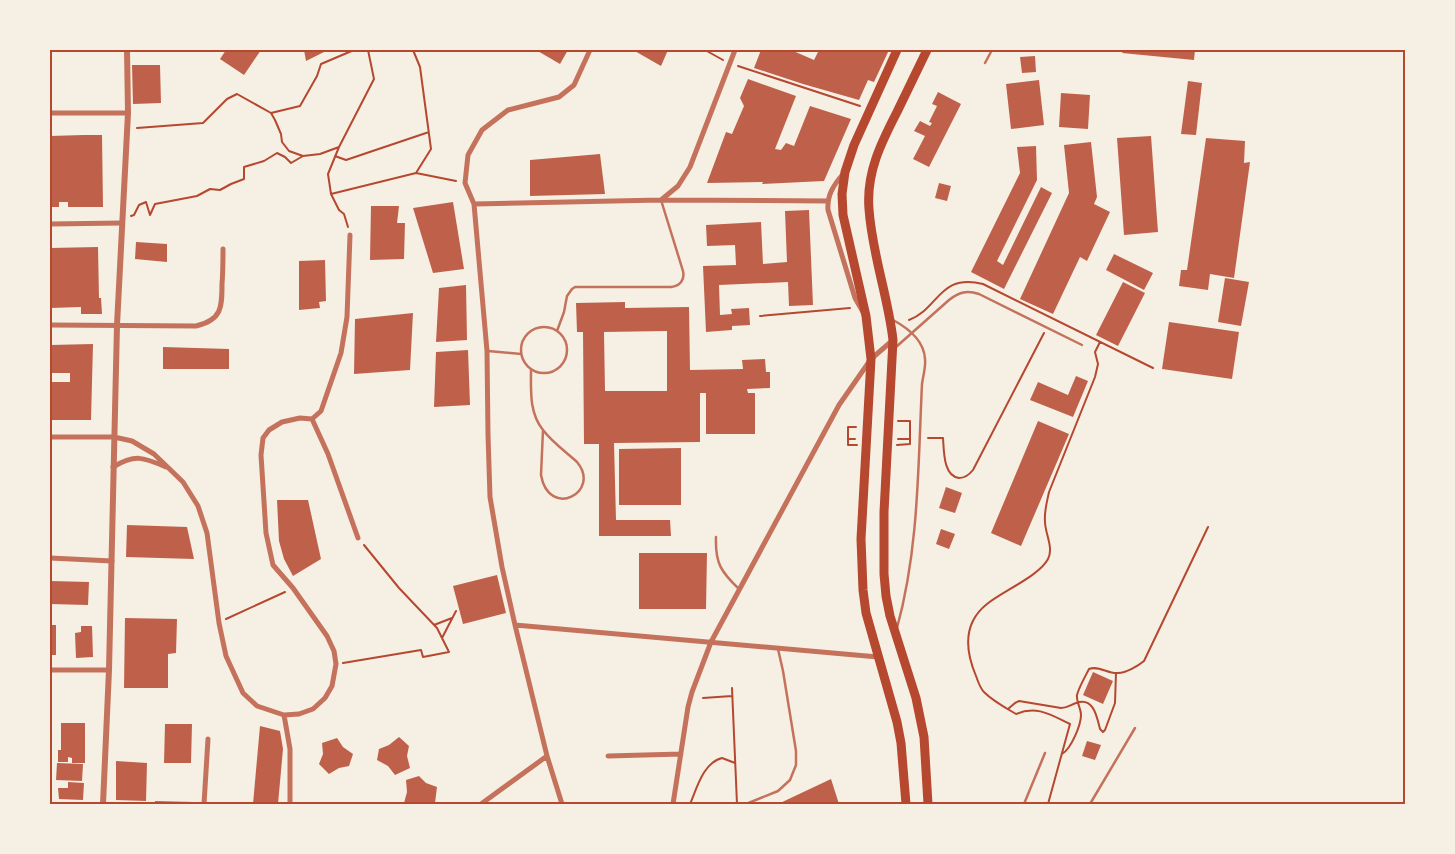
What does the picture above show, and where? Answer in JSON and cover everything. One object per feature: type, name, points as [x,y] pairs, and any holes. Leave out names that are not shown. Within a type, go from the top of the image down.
[{"type":"main road","points":[[897,50],[854,145],[845,172],[842,215],[866,316],[870,359],[861,539],[863,590],[866,613],[897,722],[901,743],[906,804]]},
{"type":"main road","points":[[927,50],[882,141],[871,174],[869,191],[870,222],[890,318],[893,345],[884,512],[886,596],[895,634],[916,698],[924,737],[928,804]]},
{"type":"street","points":[[103,804],[109,670],[117,325],[128,113],[127,50]]},
{"type":"street","points":[[562,804],[547,756],[515,625],[502,567],[490,497],[488,351],[474,204],[466,183],[468,155],[482,130],[508,110],[559,97],[574,85],[590,50]]},
{"type":"street","points":[[661,200],[678,186],[690,167],[735,50]]},
{"type":"street","points":[[50,113],[128,113]]},
{"type":"street","points":[[845,172],[831,189],[828,210],[855,298],[866,316]]},
{"type":"street","points":[[474,204],[661,200],[828,201]]},
{"type":"street","points":[[50,224],[122,223]]},
{"type":"street","points":[[50,437],[114,437],[132,441],[154,454],[171,469],[192,495],[203,519],[207,533],[219,622],[226,656],[243,693],[257,706],[284,715],[299,714],[313,709],[325,698],[332,686],[336,664],[334,651],[327,636],[294,588],[273,565],[266,534],[261,455],[263,438],[269,430],[282,422],[300,418],[312,419],[321,411],[341,353],[346,317],[350,235]]},
{"type":"street","points":[[50,325],[196,326],[209,321],[215,316],[222,304],[223,249]]},
{"type":"street","points":[[673,804],[686,716],[692,692],[711,642],[839,405],[870,359],[879,350],[893,345]]},
{"type":"street","points":[[312,419],[328,454],[358,538]]},
{"type":"street","points":[[113,468],[132,458],[140,457],[171,469]]},
{"type":"street","points":[[50,558],[112,561]]},
{"type":"street","points":[[515,625],[878,657]]},
{"type":"street","points":[[50,670],[109,670]]},
{"type":"street","points":[[284,715],[290,749],[290,804]]},
{"type":"street","points":[[204,804],[208,739]]},
{"type":"street","points":[[608,756],[681,754]]},
{"type":"street","points":[[480,804],[547,756]]},
{"type":"lane","points":[[985,63],[992,50]]},
{"type":"lane","points":[[557,331],[564,312],[567,296],[576,287],[671,287],[682,282],[683,271],[661,200]]},
{"type":"lane","points":[[893,345],[912,332],[957,294],[968,291],[979,294],[1082,345]]},
{"type":"lane","points":[[890,318],[912,332],[921,346],[925,360],[915,535],[902,609],[895,634]]},
{"type":"lane","points":[[544,327],[557,331],[567,346],[564,363],[560,368],[549,373],[531,370],[524,362],[521,354],[523,341],[532,331],[544,327]]},
{"type":"lane","points":[[488,351],[521,354]]},
{"type":"lane","points":[[531,370],[532,404],[536,417],[543,430],[581,467],[584,477],[578,492],[568,498],[552,496],[542,481],[543,430]]},
{"type":"lane","points":[[716,537],[716,554],[720,567],[728,579],[739,589]]},
{"type":"lane","points":[[746,804],[778,791],[790,780],[796,765],[796,751],[778,648]]},
{"type":"lane","points":[[1090,804],[1135,728]]},
{"type":"lane","points":[[1024,804],[1045,753]]},
{"type":"path","points":[[270,113],[300,106],[317,76],[321,64],[354,50]]},
{"type":"path","points":[[350,235],[344,214],[339,210],[331,194],[328,174],[339,147],[374,79],[368,50]]},
{"type":"path","points":[[413,50],[420,67],[431,149],[416,173]]},
{"type":"path","points":[[705,50],[729,63],[864,107]]},
{"type":"path","points":[[131,129],[203,123],[227,99],[237,94],[270,113],[281,134],[282,142],[289,150],[303,156]]},
{"type":"path","points":[[335,156],[346,160],[429,132]]},
{"type":"path","points":[[128,216],[134,215],[139,205],[146,202],[150,215],[155,204],[197,196],[210,189],[220,190],[244,179],[244,167],[264,161],[277,154],[285,157],[291,163],[303,156],[320,154],[339,147]]},
{"type":"path","points":[[331,194],[416,173],[466,183]]},
{"type":"path","points":[[901,324],[901,321],[911,320],[915,317],[943,290],[951,286],[966,282],[983,284],[1153,368]]},
{"type":"path","points":[[760,316],[850,308]]},
{"type":"path","points":[[937,438],[943,438],[945,462],[951,474],[962,478],[970,474],[1051,318]]},
{"type":"path","points":[[1048,804],[1070,724],[1040,711],[1029,710],[1016,714],[985,694],[970,661],[968,642],[974,620],[980,610],[1032,575],[1048,559],[1050,553],[1044,521],[1045,507],[1049,492],[1095,377],[1098,364],[1095,352],[1100,342]]},
{"type":"path","points":[[894,445],[910,444],[910,421],[897,421]]},
{"type":"path","points":[[859,427],[848,427],[848,445],[859,445]]},
{"type":"path","points":[[1062,754],[1070,746],[1080,722],[1079,692],[1090,669],[1094,668],[1116,674],[1144,661],[1208,528]]},
{"type":"path","points":[[336,664],[421,650],[423,657],[449,652],[434,625],[399,588],[358,538]]},
{"type":"path","points":[[219,622],[294,588]]},
{"type":"path","points":[[442,638],[456,611]]},
{"type":"path","points":[[434,625],[452,618]]},
{"type":"path","points":[[1008,709],[1019,702],[1061,708],[1066,708],[1078,702],[1086,702],[1095,710],[1100,730],[1104,731],[1115,703],[1116,674]]},
{"type":"path","points":[[732,688],[737,804]]},
{"type":"path","points":[[703,698],[732,696]]},
{"type":"path","points":[[690,804],[702,777],[713,762],[722,758],[735,763]]},
{"type":"building","points":[[226,50],[261,50],[244,75],[220,59]]},
{"type":"building","points":[[304,50],[328,50],[306,61]]},
{"type":"building","points":[[536,50],[568,50],[560,64]]},
{"type":"building","points":[[633,50],[668,50],[661,66]]},
{"type":"building","points":[[761,50],[791,50],[814,60],[819,50],[889,50],[874,82],[868,80],[859,100],[754,68]]},
{"type":"building","points":[[1124,50],[1195,50],[1194,60],[1122,53]]},
{"type":"building","points":[[1035,56],[1036,72],[1022,73],[1020,57]]},
{"type":"building","points":[[132,65],[160,65],[161,103],[133,104]]},
{"type":"building","points":[[748,79],[796,96],[775,149],[781,150],[786,143],[794,146],[810,106],[851,119],[824,181],[762,184],[763,182],[707,183],[726,132],[732,134],[744,106],[740,98]]},
{"type":"building","points":[[1039,80],[1044,125],[1011,129],[1006,84]]},
{"type":"building","points":[[1188,81],[1202,83],[1196,135],[1181,134]]},
{"type":"building","points":[[938,92],[961,104],[929,167],[913,159],[925,136],[914,131],[920,121],[930,126],[932,123],[929,122],[937,106],[932,104]]},
{"type":"building","points":[[1061,93],[1090,95],[1088,129],[1059,127]]},
{"type":"building","points":[[102,135],[103,207],[68,207],[68,202],[59,202],[59,207],[50,207],[50,136]]},
{"type":"building","points":[[1151,136],[1158,232],[1124,235],[1117,138]]},
{"type":"building","points":[[1206,138],[1245,141],[1244,163],[1250,162],[1234,278],[1210,274],[1208,290],[1179,286],[1181,270],[1187,270]]},
{"type":"building","points":[[1091,142],[1097,197],[1094,204],[1110,212],[1087,261],[1080,257],[1053,314],[1020,299],[1069,193],[1064,145]]},
{"type":"building","points":[[1036,146],[1037,180],[997,261],[1003,265],[1041,187],[1052,193],[1004,289],[971,272],[1020,173],[1017,147]]},
{"type":"building","points":[[600,154],[605,194],[530,196],[530,160]]},
{"type":"building","points":[[939,183],[951,186],[947,201],[935,198]]},
{"type":"building","points":[[453,202],[464,269],[433,273],[413,208]]},
{"type":"building","points":[[371,206],[399,206],[397,223],[405,223],[404,259],[370,260]]},
{"type":"building","points":[[809,210],[813,305],[789,306],[788,282],[719,285],[720,315],[732,314],[731,309],[749,308],[750,325],[732,326],[732,330],[706,332],[703,266],[736,265],[735,245],[707,246],[706,225],[761,222],[763,264],[787,262],[785,211]]},
{"type":"building","points":[[136,242],[167,244],[167,262],[135,259]]},
{"type":"building","points":[[98,247],[99,298],[101,298],[102,314],[81,314],[81,307],[50,308],[50,248]]},
{"type":"building","points":[[1114,254],[1153,273],[1144,290],[1106,270]]},
{"type":"building","points":[[325,260],[326,301],[319,302],[320,308],[299,310],[299,261]]},
{"type":"building","points":[[1225,278],[1249,282],[1241,326],[1218,322]]},
{"type":"building","points":[[1123,282],[1145,293],[1118,346],[1096,335]]},
{"type":"building","points":[[466,285],[467,340],[436,342],[439,288]]},
{"type":"building","points":[[625,302],[625,308],[689,307],[690,370],[743,369],[742,360],[765,359],[766,372],[770,372],[770,388],[747,389],[748,393],[755,393],[755,434],[706,434],[706,393],[700,393],[700,442],[614,443],[616,520],[670,520],[671,536],[599,536],[599,444],[584,444],[583,332],[577,332],[576,303]],"holes":[[[667,331],[667,391],[605,391],[604,332]]]},
{"type":"building","points":[[413,313],[410,370],[354,374],[355,319]]},
{"type":"building","points":[[1169,322],[1239,332],[1232,379],[1162,369]]},
{"type":"building","points":[[93,344],[91,420],[50,420],[50,382],[70,382],[70,373],[50,373],[50,345]]},
{"type":"building","points":[[163,347],[229,349],[229,369],[163,369]]},
{"type":"building","points":[[468,350],[470,405],[434,407],[436,352]]},
{"type":"building","points":[[1076,376],[1088,381],[1073,417],[1030,400],[1038,382],[1068,395]]},
{"type":"building","points":[[1038,421],[1069,434],[1021,546],[991,533]]},
{"type":"building","points":[[681,448],[681,505],[619,505],[619,449]]},
{"type":"building","points":[[946,487],[962,493],[955,513],[939,508]]},
{"type":"building","points":[[277,500],[308,500],[321,559],[293,576],[284,559],[279,541]]},
{"type":"building","points":[[127,525],[187,527],[194,559],[126,557]]},
{"type":"building","points":[[941,529],[955,534],[949,549],[936,544]]},
{"type":"building","points":[[639,553],[707,553],[706,609],[639,609]]},
{"type":"building","points":[[497,575],[506,613],[463,624],[453,586]]},
{"type":"building","points":[[50,581],[89,582],[88,605],[50,604]]},
{"type":"building","points":[[125,618],[177,619],[176,653],[168,654],[168,688],[124,688]]},
{"type":"building","points":[[50,625],[56,625],[56,655],[50,655]]},
{"type":"building","points":[[81,626],[92,626],[93,657],[76,658],[75,633],[81,632]]},
{"type":"building","points":[[1093,672],[1113,681],[1103,704],[1083,695]]},
{"type":"building","points":[[61,723],[85,723],[85,763],[72,763],[72,758],[68,757],[68,762],[58,762],[58,750],[61,750]]},
{"type":"building","points":[[165,724],[192,724],[191,763],[164,763]]},
{"type":"building","points":[[260,726],[280,731],[283,749],[278,804],[253,804]]},
{"type":"building","points":[[399,737],[409,746],[407,756],[410,768],[395,775],[388,766],[377,760],[379,749],[389,745]]},
{"type":"building","points":[[337,738],[343,747],[353,754],[349,766],[339,768],[329,774],[319,764],[323,754],[322,743]]},
{"type":"building","points":[[1087,741],[1101,745],[1095,760],[1082,756]]},
{"type":"building","points":[[116,761],[147,763],[146,801],[116,800]]},
{"type":"building","points":[[57,763],[83,764],[82,781],[56,780]]},
{"type":"building","points":[[419,776],[426,783],[437,787],[435,803],[404,803],[407,792],[406,780]]},
{"type":"building","points":[[831,779],[839,804],[778,804]]},
{"type":"building","points":[[68,782],[84,783],[83,800],[59,799],[58,788],[68,788]]},
{"type":"building","points":[[155,801],[194,802],[194,804],[155,804]]}]
